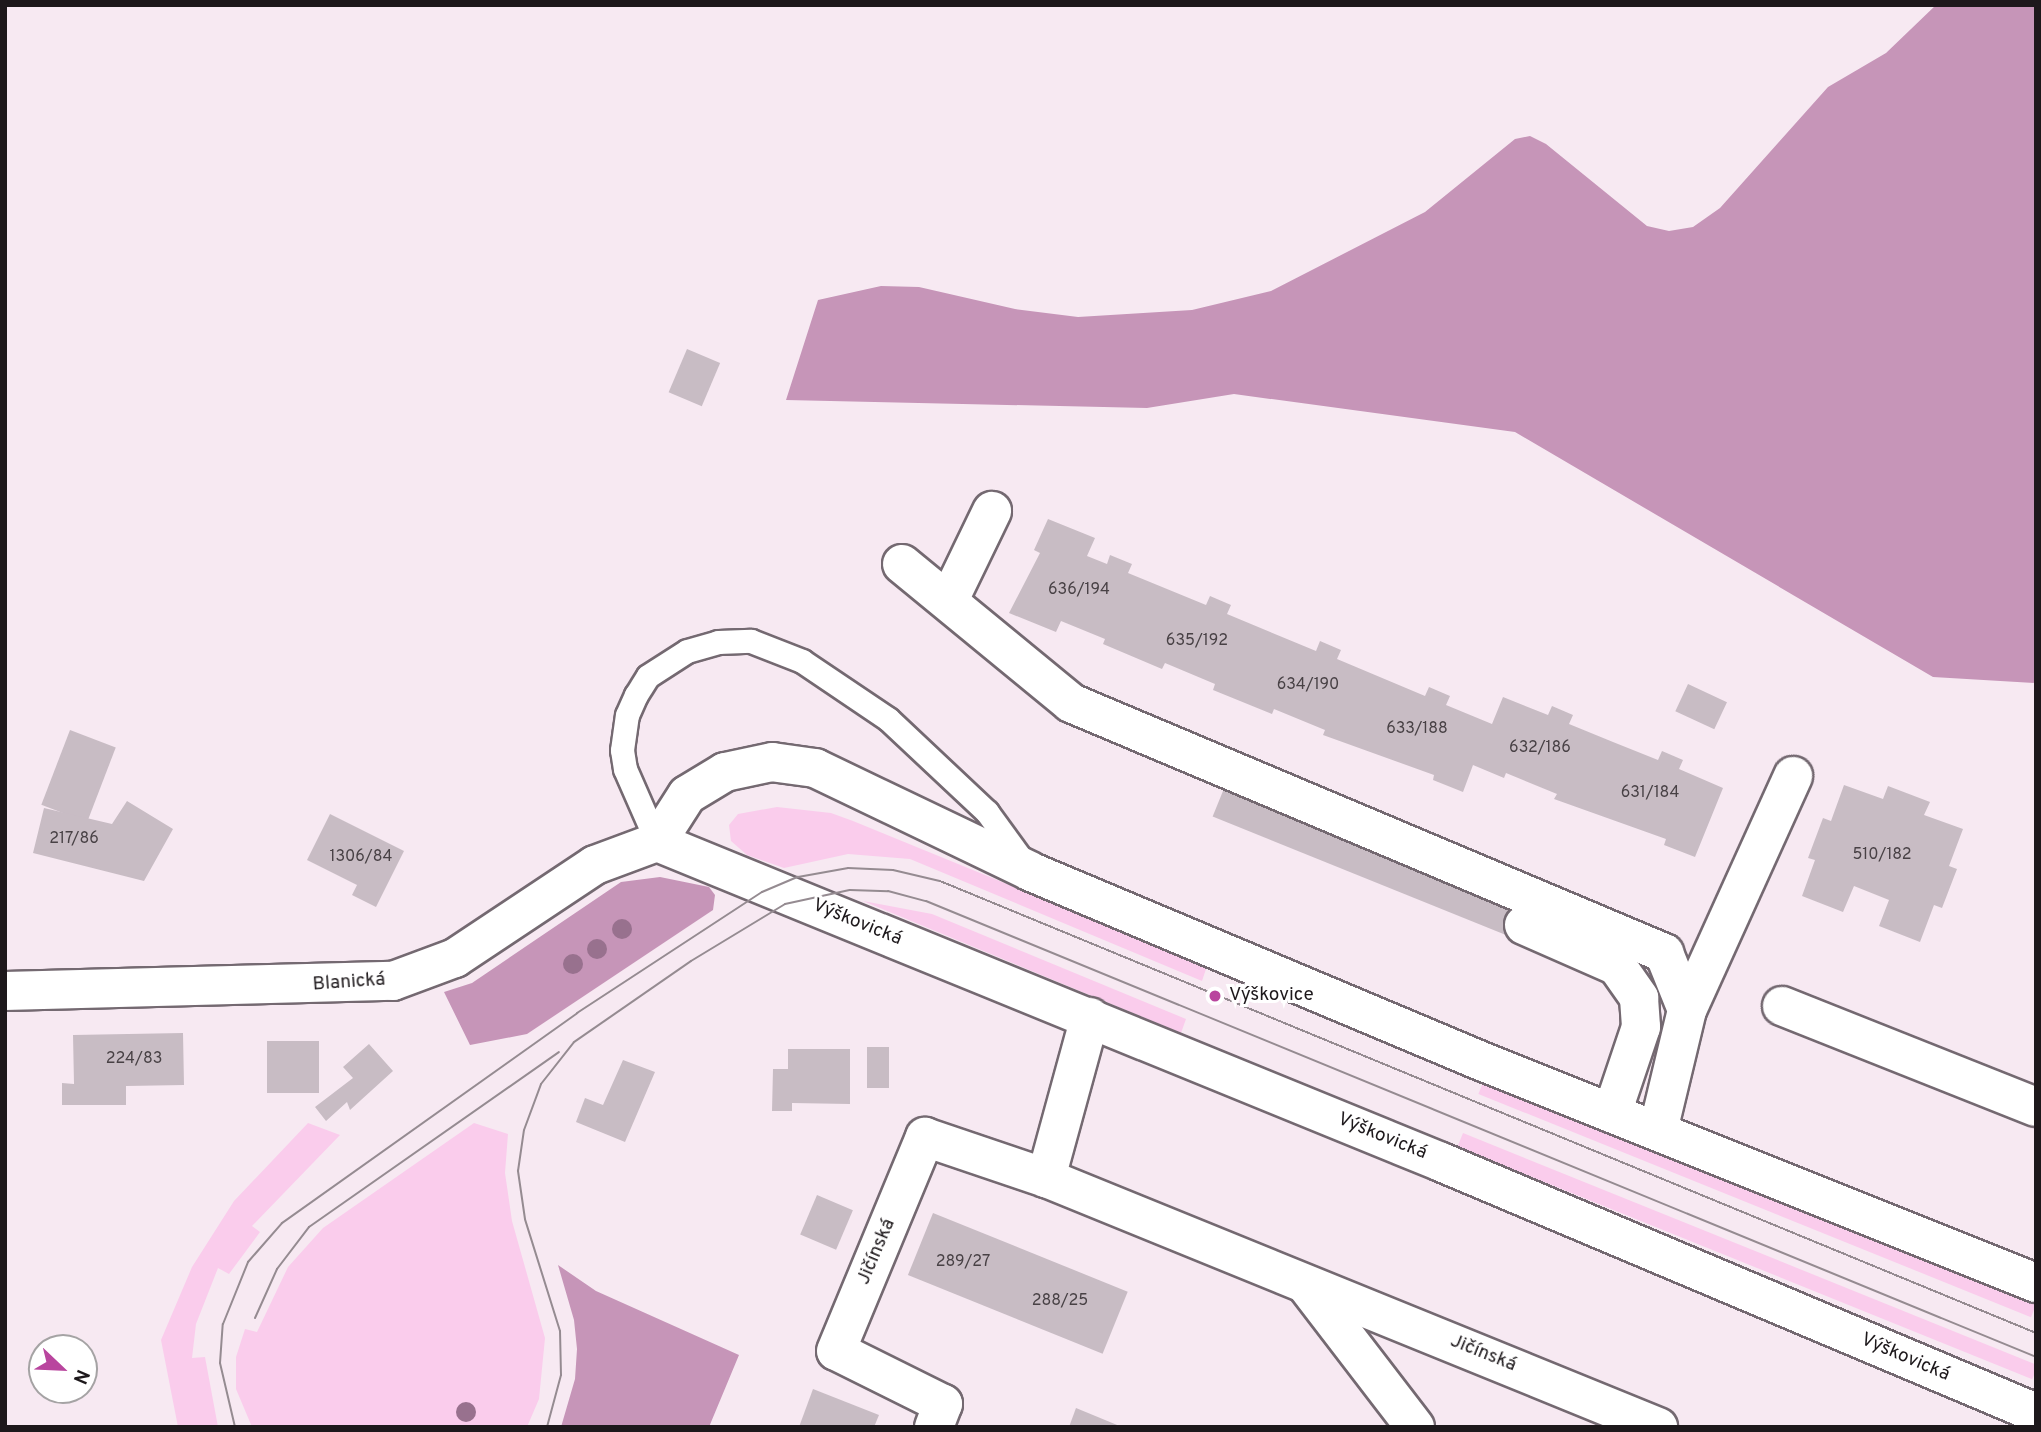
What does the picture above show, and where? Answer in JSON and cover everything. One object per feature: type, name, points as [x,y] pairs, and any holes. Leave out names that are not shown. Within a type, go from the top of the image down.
[{"type":"street","points":[[948,600],[992,511]]},
{"type":"street","points":[[902,564],[1071,703],[1664,953],[1687,1010]]},
{"type":"street","points":[[657,842],[687,795],[706,783],[748,766],[794,764],[815,768],[1030,871],[1658,1132],[2036,1283]]},
{"type":"street","points":[[1658,1132],[1687,1010],[1793,776]]},
{"type":"street","name":"Blanická","points":[[5,992],[393,981],[455,958],[595,865],[657,842]]},
{"type":"street","name":"Výškovická","points":[[657,842],[1090,1017],[2036,1413]]},
{"type":"street","points":[[1524,926],[1616,967],[1639,998],[1641,1027],[1612,1113]]},
{"type":"street","points":[[1782,1006],[2036,1107]]},
{"type":"street","points":[[1046,1178],[1090,1017]]},
{"type":"street","name":"Jičínská","points":[[934,1427],[943,1404],[836,1351],[925,1137],[1046,1178],[1658,1427]]},
{"type":"street","points":[[1306,1285],[1415,1427]]},
{"type":"lane","points":[[657,842],[628,778],[622,750],[627,715],[636,695],[648,676],[687,651],[718,642],[751,641],[802,660],[887,719],[987,812],[1030,871]]},
{"type":"shaded area","points":[[1936,5],[2036,5],[2036,683],[1933,677],[1515,432],[1234,394],[1147,408],[786,400],[818,300],[881,286],[919,287],[1015,309],[1078,317],[1192,310],[1271,291],[1425,212],[1515,139],[1530,136],[1546,144],[1647,226],[1669,231],[1693,227],[1720,208],[1828,87],[1886,53]]},
{"type":"shaded area","points":[[777,807],[831,813],[853,821],[1207,966],[1202,981],[910,859],[848,854],[784,868],[747,855],[731,841],[729,825],[738,814]]},
{"type":"shaded area","points":[[660,877],[709,887],[715,895],[713,910],[527,1034],[470,1045],[444,992],[472,983],[621,882]]},
{"type":"shaded area","points":[[863,901],[932,914],[1186,1019],[1181,1033]]},
{"type":"shaded area","points":[[1484,1080],[2036,1303],[2031,1317],[1478,1094]]},
{"type":"shaded area","points":[[308,1123],[340,1135],[252,1226],[260,1232],[229,1274],[218,1268],[196,1324],[192,1358],[205,1357],[218,1427],[178,1427],[161,1340],[192,1267],[234,1201]]},
{"type":"shaded area","points":[[474,1123],[508,1134],[505,1173],[512,1221],[545,1338],[539,1399],[527,1427],[252,1427],[236,1389],[236,1357],[245,1329],[257,1332],[288,1267],[323,1228]]},
{"type":"shaded area","points":[[1463,1133],[2036,1365],[2032,1379],[1457,1147]]},
{"type":"shaded area","points":[[558,1265],[596,1291],[739,1355],[709,1427],[561,1427],[575,1379],[577,1349],[574,1320]]},
{"type":"building","points":[[687,349],[720,363],[702,406],[669,392]]},
{"type":"building","points":[[1048,519],[1095,538],[1087,556],[1107,564],[1110,555],[1132,564],[1128,573],[1206,605],[1210,596],[1231,605],[1227,614],[1316,651],[1320,641],[1341,650],[1337,659],[1425,696],[1429,687],[1450,696],[1446,705],[1492,724],[1503,697],[1548,715],[1552,706],[1573,715],[1569,724],[1658,760],[1662,751],[1683,760],[1679,769],[1723,788],[1695,857],[1664,845],[1666,839],[1554,799],[1557,794],[1506,773],[1504,778],[1473,765],[1463,792],[1433,780],[1434,775],[1323,735],[1325,730],[1274,709],[1272,714],[1213,690],[1215,684],[1165,663],[1162,669],[1103,644],[1105,639],[1061,621],[1056,632],[1009,613],[1040,553],[1034,550]]},
{"type":"building","points":[[1688,684],[1727,702],[1714,729],[1675,711]]},
{"type":"building","points":[[70,730],[116,748],[87,822],[41,805]]},
{"type":"building","points":[[1844,785],[1883,799],[1888,786],[1930,802],[1924,815],[1963,829],[1949,866],[1957,869],[1942,908],[1934,905],[1920,942],[1879,926],[1889,900],[1854,886],[1843,912],[1802,896],[1815,860],[1808,858],[1823,818],[1831,821]]},
{"type":"building","points":[[1225,786],[1519,905],[1507,935],[1213,817]]},
{"type":"building","points":[[127,801],[173,829],[144,881],[33,853],[44,808],[112,824]]},
{"type":"building","points":[[330,814],[404,851],[376,907],[352,895],[357,885],[307,860]]},
{"type":"building","points":[[183,1033],[184,1085],[126,1086],[126,1105],[62,1105],[62,1083],[74,1084],[73,1035]]},
{"type":"building","points":[[267,1041],[319,1041],[319,1093],[267,1093]]},
{"type":"building","points":[[369,1044],[393,1071],[350,1110],[347,1102],[326,1121],[315,1107],[353,1078],[343,1067]]},
{"type":"building","points":[[867,1047],[889,1047],[889,1088],[867,1088]]},
{"type":"building","points":[[788,1049],[850,1049],[850,1104],[792,1103],[792,1111],[772,1111],[773,1069],[788,1069]]},
{"type":"building","points":[[623,1060],[655,1072],[625,1142],[576,1122],[585,1098],[603,1105]]},
{"type":"building","points":[[817,1195],[853,1210],[836,1250],[800,1235]]},
{"type":"building","points":[[933,1213],[1128,1292],[1103,1354],[908,1275]]},
{"type":"building","points":[[813,1389],[879,1415],[874,1427],[799,1427]]},
{"type":"building","points":[[1076,1408],[1122,1427],[1069,1427]]},
{"type":"tram line","points":[[235,1427],[220,1363],[223,1324],[248,1262],[282,1223],[577,1013],[762,892],[798,877],[848,868],[893,870],[940,881],[2036,1333]]},
{"type":"tram line","points":[[547,1427],[561,1375],[560,1331],[525,1219],[518,1171],[524,1130],[541,1084],[574,1042],[691,961],[785,904],[850,890],[888,891],[926,901],[2036,1357]]},
{"type":"tram line","points":[[255,1318],[277,1269],[309,1227],[559,1052]]},
{"type":"place","name":"Výškovice","points":[[1215,996]]}]
